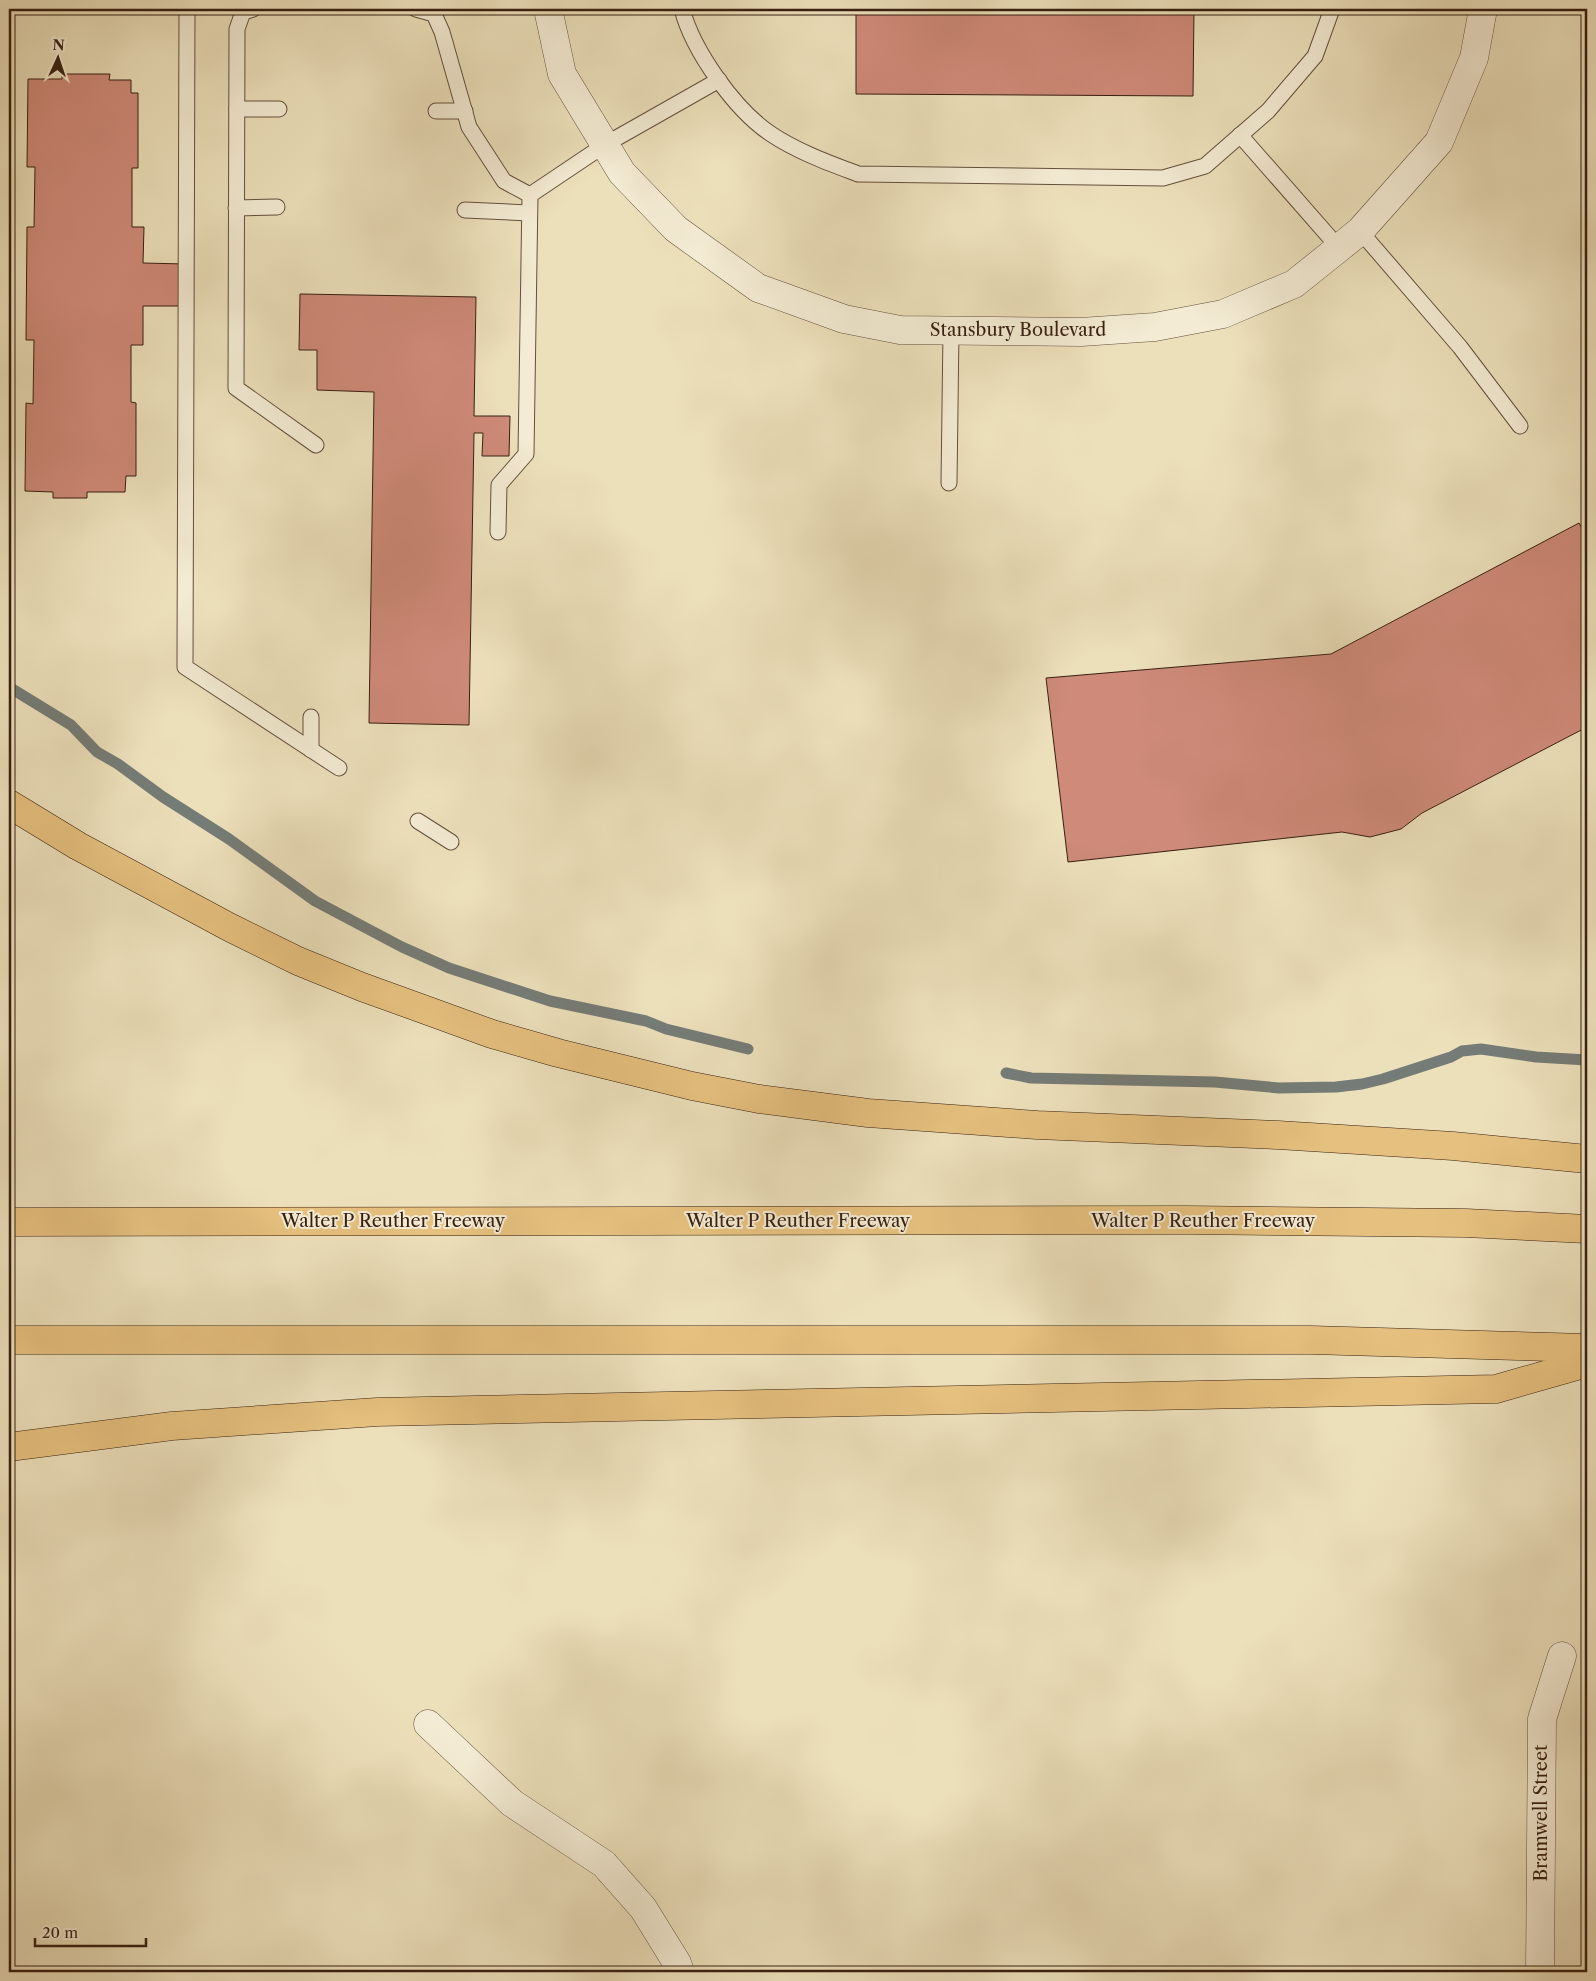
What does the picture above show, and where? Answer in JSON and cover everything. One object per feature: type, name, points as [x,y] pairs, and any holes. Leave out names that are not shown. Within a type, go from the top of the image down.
[{"type":"highway","points":[[9,804],[78,846],[229,927],[316,968],[362,987],[492,1034],[558,1053],[692,1086],[759,1099],[868,1113],[1037,1125],[1278,1135],[1454,1146],[1587,1158]]},
{"type":"highway","name":"Walter P Reuther Freeway","points":[[9,1222],[1187,1220],[1466,1223],[1587,1229]]},
{"type":"highway","points":[[16,1341],[1311,1340],[1587,1348]]},
{"type":"highway","points":[[9,1447],[172,1426],[377,1412],[1496,1389],[1587,1362]]},
{"type":"street","name":"Stansbury Boulevard","points":[[548,9],[562,74],[622,173],[676,229],[758,288],[844,319],[900,330],[1081,332],[1155,327],[1223,314],[1294,284],[1339,248],[1360,231],[1439,142],[1474,58],[1482,9]]},
{"type":"street","name":"Bramwell Street","points":[[1540,1972],[1542,1719],[1562,1656]]},
{"type":"street","points":[[428,1724],[512,1803],[604,1864],[643,1908],[677,1963],[680,1972]]},
{"type":"lane","points":[[188,9],[185,667],[339,768]]},
{"type":"lane","points":[[253,9],[243,12],[237,29],[236,388],[316,444]]},
{"type":"lane","points":[[416,9],[434,14],[442,32],[469,127],[504,181],[530,195]]},
{"type":"lane","points":[[682,9],[685,21],[704,58],[735,102],[771,134],[818,159],[858,174],[1163,178],[1205,166],[1268,112],[1315,56],[1332,9]]},
{"type":"lane","points":[[530,195],[606,144],[719,80]]},
{"type":"lane","points":[[237,109],[279,109]]},
{"type":"lane","points":[[436,111],[465,111]]},
{"type":"lane","points":[[1240,136],[1339,248]]},
{"type":"lane","points":[[498,532],[499,485],[526,454],[530,195]]},
{"type":"lane","points":[[236,208],[277,208]]},
{"type":"lane","points":[[464,210],[529,213]]},
{"type":"lane","points":[[1360,231],[1460,347],[1520,426]]},
{"type":"lane","points":[[949,483],[951,331]]},
{"type":"lane","points":[[311,717],[311,750]]},
{"type":"lane","points":[[418,821],[451,842]]},
{"type":"building","points":[[856,9],[1194,9],[1193,96],[856,94]]},
{"type":"building","points":[[62,74],[110,74],[109,80],[131,80],[131,93],[138,93],[138,168],[132,168],[132,227],[144,227],[143,263],[185,264],[185,306],[143,306],[143,345],[131,345],[131,402],[136,403],[136,476],[126,476],[125,492],[87,492],[87,498],[53,498],[53,492],[25,491],[26,403],[33,404],[34,340],[26,340],[27,227],[34,227],[35,167],[27,167],[28,79],[62,79]]},
{"type":"building","points":[[300,294],[476,297],[474,416],[510,416],[509,456],[482,456],[483,433],[474,433],[469,725],[369,723],[374,392],[317,390],[317,350],[299,350]]},
{"type":"building","points":[[1579,523],[1587,537],[1587,727],[1422,813],[1401,829],[1370,837],[1342,832],[1068,862],[1046,678],[1331,654]]},
{"type":"waterway","points":[[9,687],[71,725],[97,752],[118,764],[163,797],[229,839],[315,901],[402,947],[449,968],[550,1001],[646,1021],[666,1029],[748,1049]]},
{"type":"waterway","points":[[1006,1073],[1031,1078],[1215,1082],[1279,1088],[1336,1087],[1383,1079],[1451,1057],[1462,1051],[1481,1049],[1536,1057],[1587,1060]]}]
